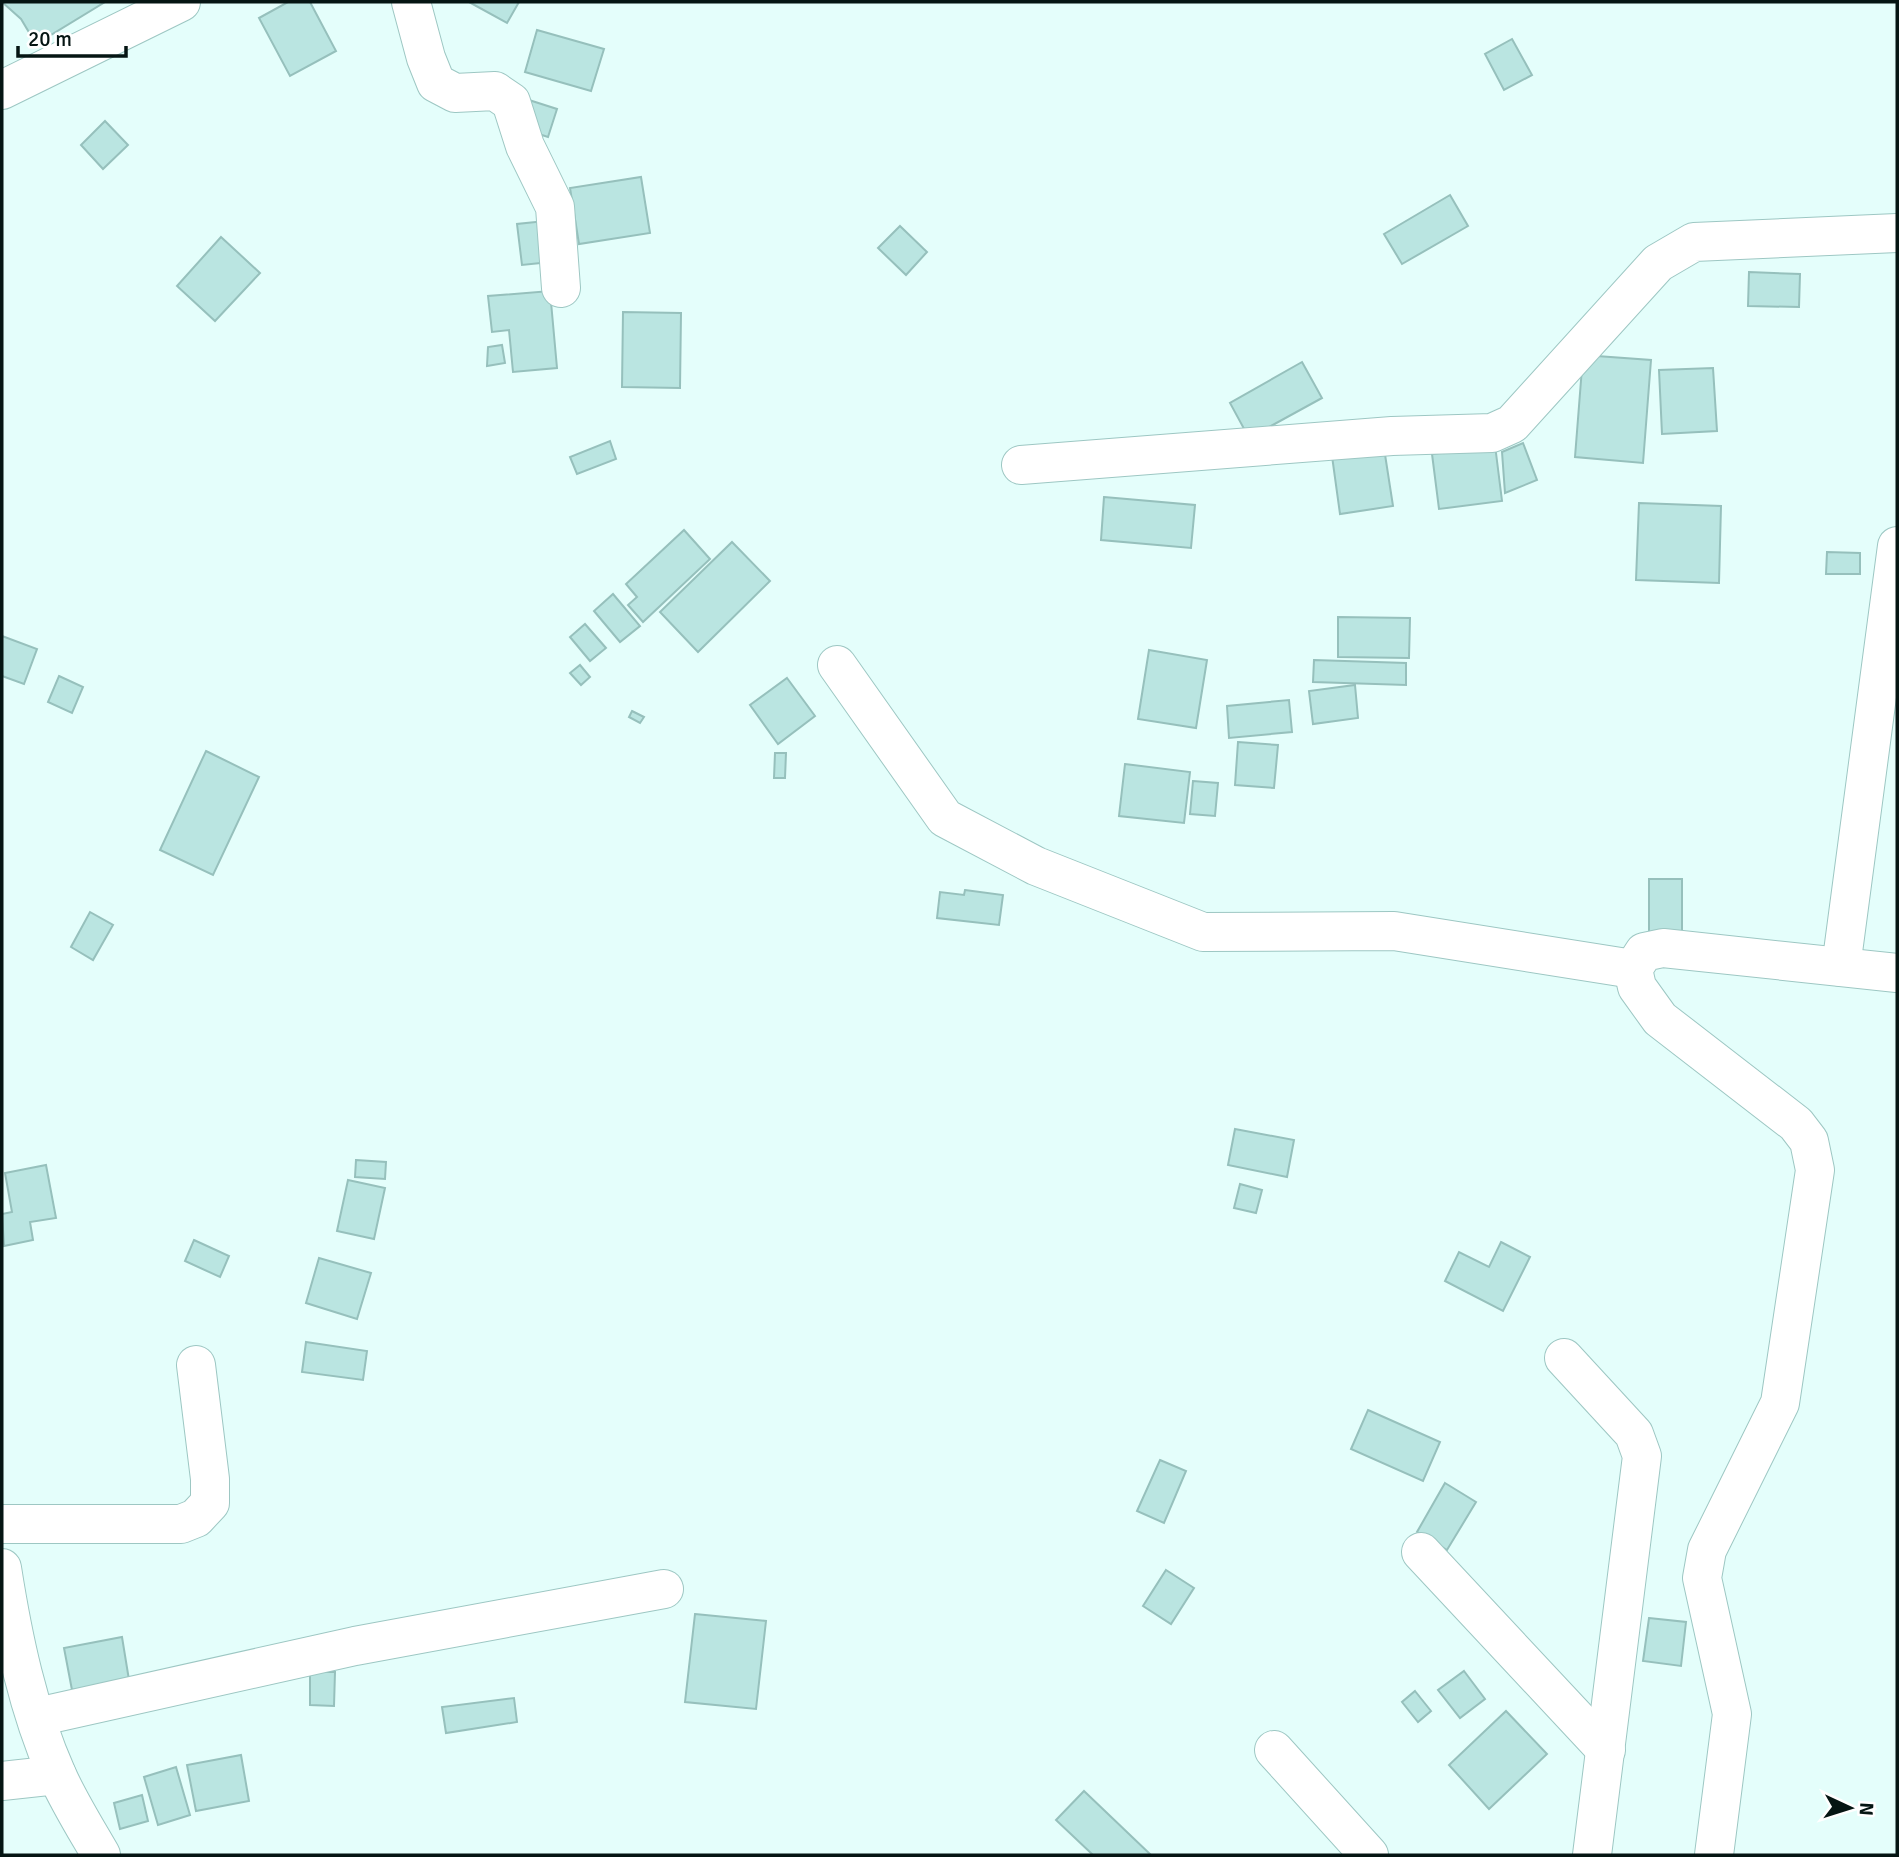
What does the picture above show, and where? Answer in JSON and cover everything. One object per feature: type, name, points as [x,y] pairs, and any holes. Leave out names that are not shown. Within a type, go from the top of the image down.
[{"type":"street","points":[[2,90],[181,2]]},
{"type":"street","points":[[411,2],[426,58],[436,83],[455,93],[495,91],[511,102],[525,146],[555,207],[561,289]]},
{"type":"street","points":[[1021,465],[1392,436],[1492,433],[1512,424],[1658,262],[1694,242],[1897,233]]},
{"type":"street","points":[[1840,967],[1897,546]]},
{"type":"street","points":[[837,666],[945,818],[1037,866],[1203,932],[1394,931],[1633,969]]},
{"type":"street","points":[[1714,1855],[1732,1714],[1702,1578],[1707,1550],[1780,1403],[1815,1170],[1809,1141],[1796,1124],[1660,1019],[1637,987],[1633,969],[1644,952],[1663,948],[1897,972]]},
{"type":"street","points":[[1564,1358],[1633,1434],[1642,1456],[1592,1855]]},
{"type":"street","points":[[2,1524],[181,1524],[196,1518],[210,1503],[210,1479],[196,1364]]},
{"type":"street","points":[[1421,1552],[1606,1750]]},
{"type":"street","points":[[2,1568],[14,1642],[57,1775],[101,1855]]},
{"type":"street","points":[[37,1717],[355,1646],[664,1589]]},
{"type":"street","points":[[1274,1750],[1369,1855]]},
{"type":"street","points":[[2,1781],[57,1775]]},
{"type":"building","points":[[2,2],[105,2],[36,44],[21,19]]},
{"type":"building","points":[[288,2],[310,2],[336,51],[290,76],[259,18]]},
{"type":"building","points":[[469,2],[519,2],[507,23]]},
{"type":"building","points":[[537,30],[604,49],[591,91],[525,72]]},
{"type":"building","points":[[1512,39],[1532,75],[1504,90],[1485,54]]},
{"type":"building","points":[[529,100],[557,109],[548,137],[520,128]]},
{"type":"building","points":[[105,121],[128,145],[103,169],[81,145]]},
{"type":"building","points":[[641,177],[650,233],[579,244],[570,188]]},
{"type":"building","points":[[1450,195],[1468,226],[1402,264],[1384,234]]},
{"type":"building","points":[[545,221],[550,262],[522,265],[517,224]]},
{"type":"building","points":[[900,226],[927,252],[906,275],[878,248]]},
{"type":"building","points":[[221,237],[260,273],[215,321],[177,286]]},
{"type":"building","points":[[1749,272],[1800,274],[1799,307],[1748,306]]},
{"type":"building","points":[[550,291],[557,368],[513,372],[509,330],[492,332],[488,296]]},
{"type":"building","points":[[623,312],[681,313],[680,388],[622,387]]},
{"type":"building","points":[[502,345],[505,363],[487,366],[488,347]]},
{"type":"building","points":[[1583,355],[1651,360],[1643,463],[1575,457]]},
{"type":"building","points":[[1302,362],[1322,398],[1249,438],[1230,403]]},
{"type":"building","points":[[1713,368],[1717,431],[1662,434],[1659,370]]},
{"type":"building","points":[[610,441],[616,459],[577,474],[570,457]]},
{"type":"building","points":[[1523,443],[1537,480],[1505,493],[1502,452]]},
{"type":"building","points":[[1495,445],[1502,501],[1439,509],[1432,454]]},
{"type":"building","points":[[1384,448],[1393,506],[1340,514],[1332,456]]},
{"type":"building","points":[[1104,497],[1195,505],[1191,548],[1101,540]]},
{"type":"building","points":[[1639,503],[1721,506],[1719,583],[1636,580]]},
{"type":"building","points":[[684,530],[710,559],[643,622],[628,605],[637,597],[626,584]]},
{"type":"building","points":[[732,542],[770,581],[698,652],[660,612]]},
{"type":"building","points":[[1827,552],[1860,553],[1860,574],[1826,574]]},
{"type":"building","points":[[613,594],[640,626],[620,642],[594,611]]},
{"type":"building","points":[[1338,617],[1410,618],[1409,658],[1338,657]]},
{"type":"building","points":[[585,624],[606,648],[590,661],[570,637]]},
{"type":"building","points":[[2,636],[37,649],[24,684],[2,676]]},
{"type":"building","points":[[1149,650],[1207,660],[1196,728],[1138,719]]},
{"type":"building","points":[[1314,660],[1406,663],[1406,685],[1313,682]]},
{"type":"building","points":[[580,665],[590,677],[581,685],[570,673]]},
{"type":"building","points":[[59,676],[83,687],[72,713],[48,702]]},
{"type":"building","points":[[787,678],[815,716],[778,744],[750,705]]},
{"type":"building","points":[[1355,685],[1358,718],[1313,724],[1309,691]]},
{"type":"building","points":[[1289,700],[1292,732],[1229,738],[1227,706]]},
{"type":"building","points":[[632,711],[644,717],[640,723],[629,717]]},
{"type":"building","points":[[1238,742],[1278,745],[1274,788],[1235,785]]},
{"type":"building","points":[[206,751],[259,777],[213,875],[160,850]]},
{"type":"building","points":[[775,753],[786,753],[785,778],[774,778]]},
{"type":"building","points":[[1125,764],[1190,772],[1184,823],[1119,816]]},
{"type":"building","points":[[1193,781],[1218,783],[1215,816],[1190,814]]},
{"type":"building","points":[[1649,879],[1682,879],[1682,939],[1649,939]]},
{"type":"building","points":[[965,890],[1003,895],[999,925],[937,918],[940,892],[964,895]]},
{"type":"building","points":[[90,912],[113,925],[93,960],[71,947]]},
{"type":"building","points":[[1235,1129],[1294,1140],[1287,1177],[1228,1165]]},
{"type":"building","points":[[356,1160],[386,1162],[385,1179],[355,1177]]},
{"type":"building","points":[[46,1165],[56,1218],[30,1222],[33,1240],[4,1246],[2,1214],[12,1212],[5,1173]]},
{"type":"building","points":[[348,1180],[385,1188],[374,1239],[337,1231]]},
{"type":"building","points":[[1240,1184],[1262,1190],[1256,1213],[1234,1208]]},
{"type":"building","points":[[194,1240],[229,1256],[220,1277],[185,1261]]},
{"type":"building","points":[[1501,1242],[1530,1257],[1503,1311],[1445,1281],[1459,1252],[1489,1267]]},
{"type":"building","points":[[319,1258],[371,1273],[357,1319],[306,1303]]},
{"type":"building","points":[[306,1342],[367,1351],[363,1380],[302,1372]]},
{"type":"building","points":[[1368,1410],[1440,1442],[1423,1481],[1351,1449]]},
{"type":"building","points":[[1160,1460],[1186,1471],[1164,1523],[1137,1511]]},
{"type":"building","points":[[1445,1483],[1476,1502],[1447,1550],[1417,1532]]},
{"type":"building","points":[[1166,1570],[1194,1588],[1171,1624],[1143,1606]]},
{"type":"building","points":[[695,1614],[766,1621],[756,1709],[685,1702]]},
{"type":"building","points":[[1649,1618],[1686,1622],[1681,1666],[1643,1661]]},
{"type":"building","points":[[122,1637],[129,1680],[72,1690],[64,1648]]},
{"type":"building","points":[[1464,1671],[1485,1699],[1460,1718],[1438,1690]]},
{"type":"building","points":[[310,1672],[335,1672],[334,1706],[310,1705]]},
{"type":"building","points":[[1415,1691],[1431,1711],[1418,1722],[1402,1702]]},
{"type":"building","points":[[514,1698],[517,1722],[446,1733],[442,1707]]},
{"type":"building","points":[[1506,1711],[1547,1754],[1489,1809],[1449,1765]]},
{"type":"building","points":[[241,1755],[249,1801],[196,1811],[187,1765]]},
{"type":"building","points":[[176,1767],[190,1815],[158,1825],[144,1777]]},
{"type":"building","points":[[1084,1791],[1151,1855],[1093,1855],[1056,1820]]},
{"type":"building","points":[[142,1795],[148,1821],[120,1829],[114,1803]]}]
